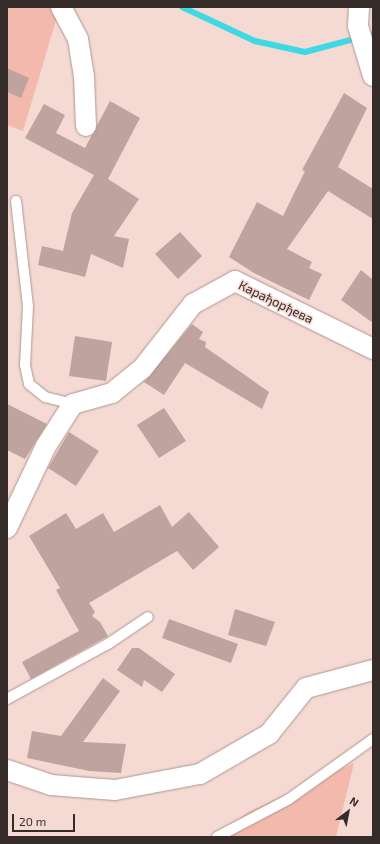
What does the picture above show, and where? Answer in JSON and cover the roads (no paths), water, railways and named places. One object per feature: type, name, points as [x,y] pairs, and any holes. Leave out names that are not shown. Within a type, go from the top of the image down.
[{"type":"street","points":[[61,7],[78,39],[84,76],[86,126]]},
{"type":"street","points":[[358,17],[373,76]]},
{"type":"street","name":"Карађорђева","points":[[73,404],[112,393],[142,369],[193,304],[235,281],[373,349]]},
{"type":"street","points":[[7,528],[46,446],[73,404]]},
{"type":"street","points":[[7,770],[51,785],[115,790],[200,774],[269,734],[306,688],[373,670]]},
{"type":"lane","points":[[16,201],[28,306],[25,365],[29,384],[45,397],[73,404]]},
{"type":"lane","points":[[7,699],[108,644],[148,617]]},
{"type":"lane","points":[[217,837],[289,799],[373,739]]},
{"type":"waterway","points":[[182,7],[255,41],[305,52],[373,34]]}]
